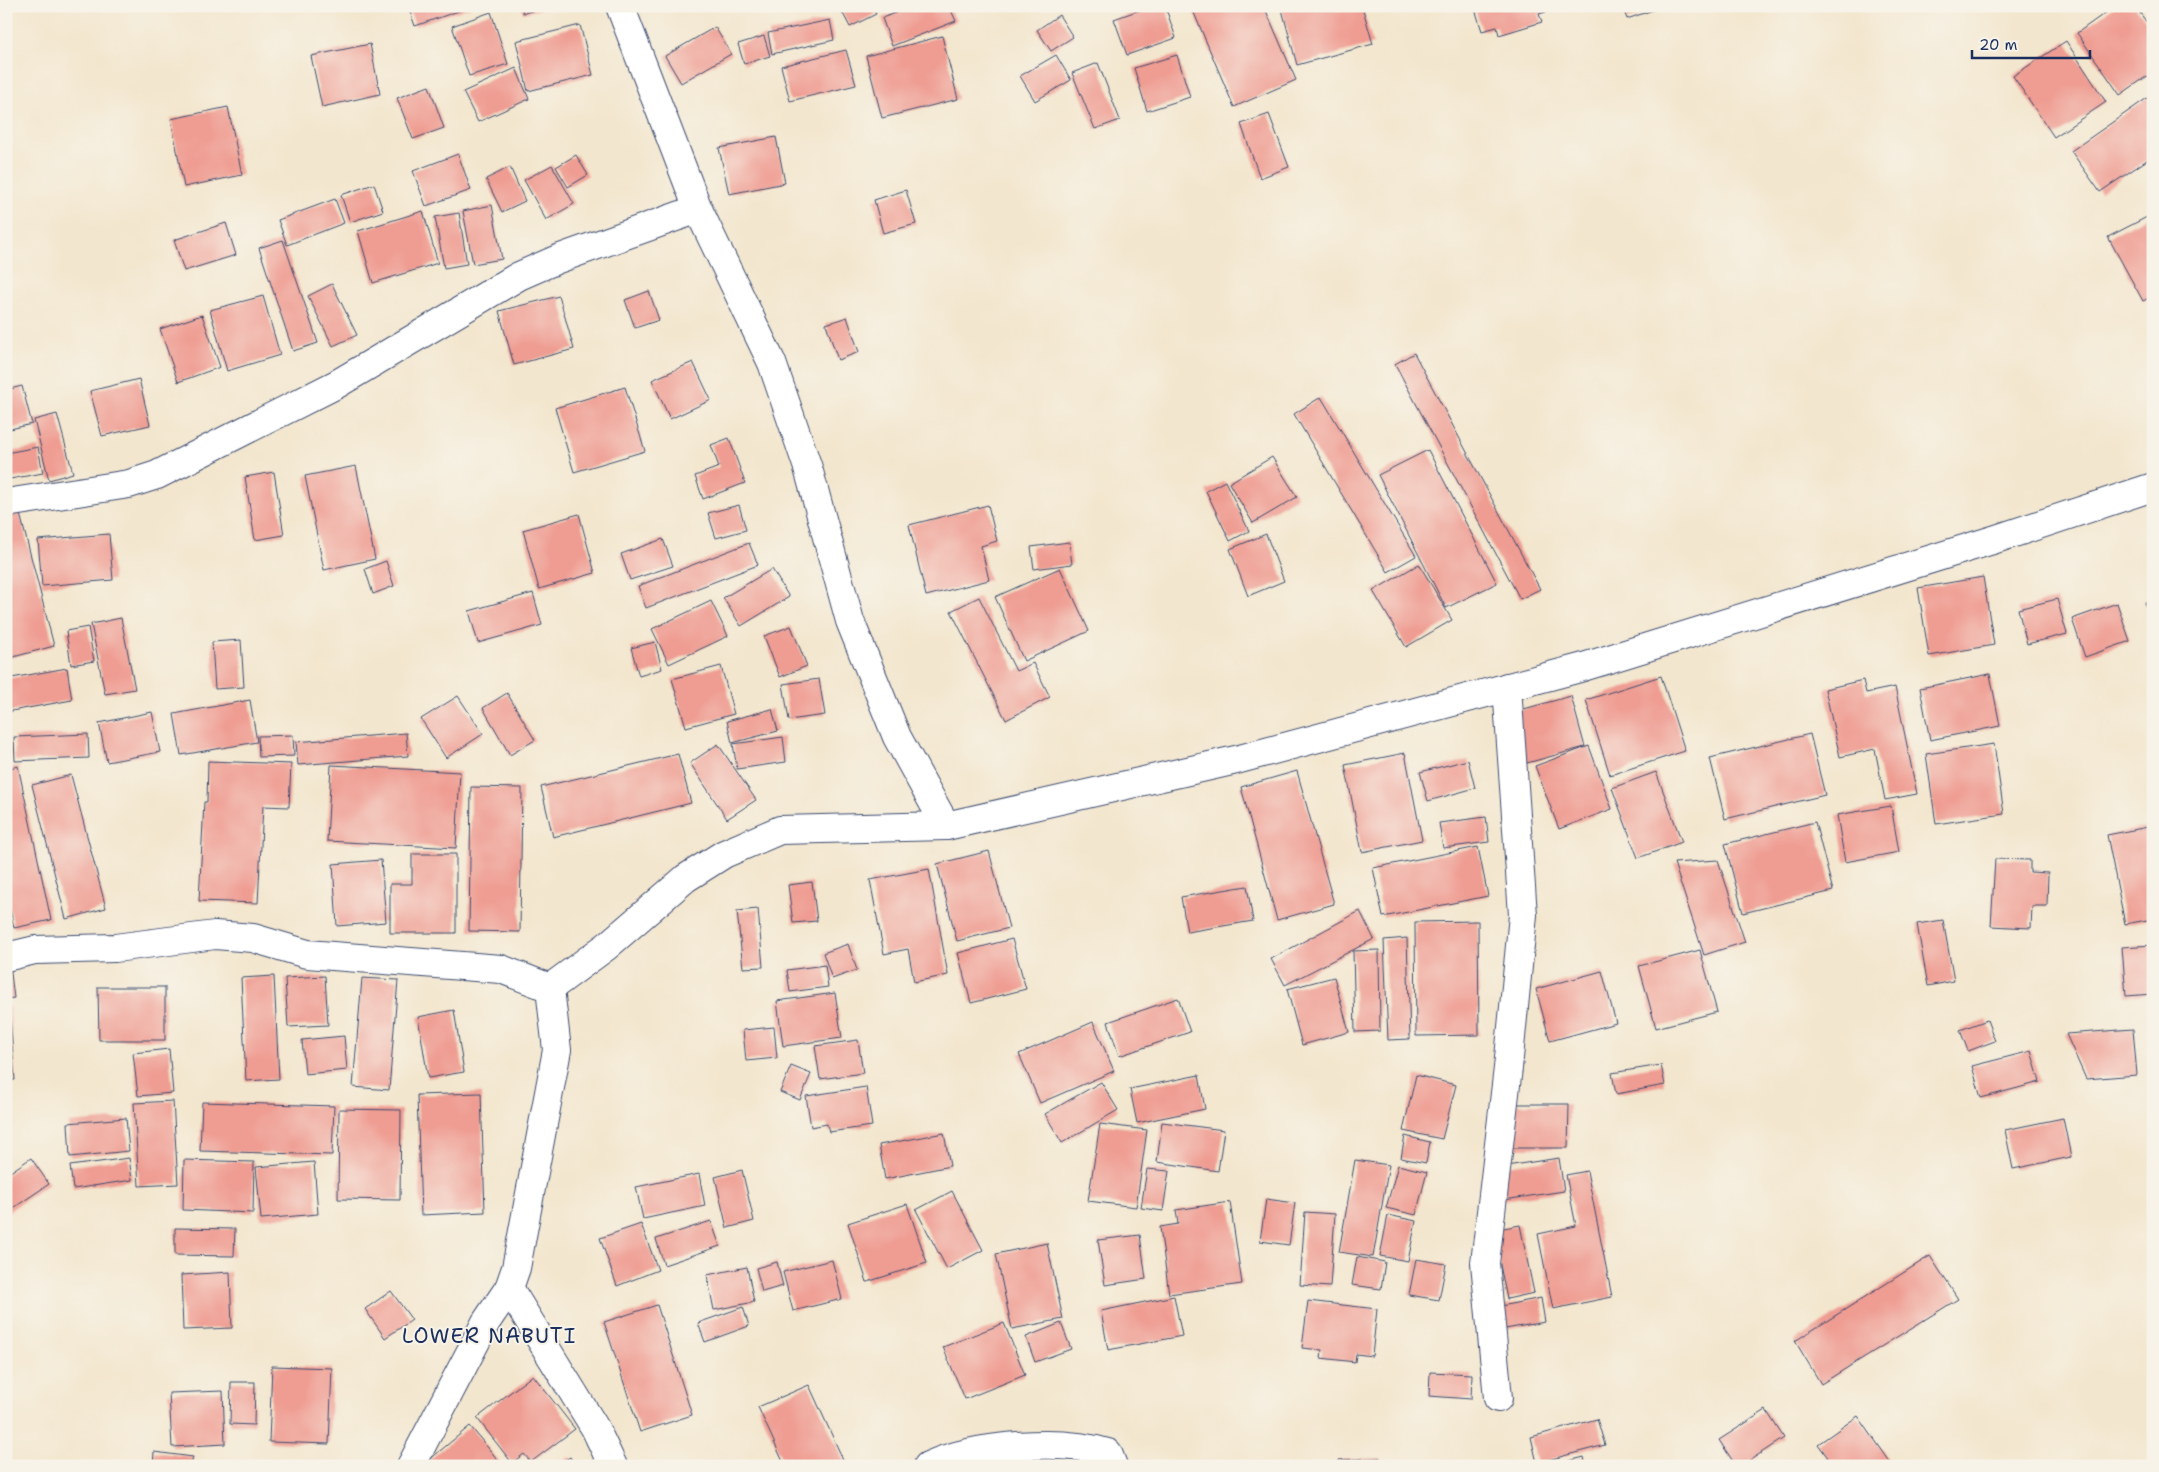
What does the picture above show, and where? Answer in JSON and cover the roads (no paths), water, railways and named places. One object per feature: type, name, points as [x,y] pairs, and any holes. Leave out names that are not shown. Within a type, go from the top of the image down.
[{"type":"street","points":[[620,6],[698,209],[772,364],[808,468],[850,621],[893,728],[908,760],[946,826]]},
{"type":"street","points":[[6,503],[128,484],[156,475],[337,384],[519,276],[558,259],[698,209]]},
{"type":"street","points":[[550,988],[607,946],[686,878],[724,854],[780,830],[946,826],[1236,760],[1580,668],[1864,580],[2153,487]]},
{"type":"street","points":[[1498,1398],[1485,1263],[1508,1068],[1523,915],[1507,688]]},
{"type":"street","points":[[6,956],[36,950],[115,948],[215,935],[253,938],[307,954],[502,969],[550,988]]},
{"type":"street","points":[[411,1466],[486,1322],[509,1288],[516,1268],[557,1050],[550,988]]},
{"type":"street","points":[[509,1288],[595,1428],[613,1466]]},
{"type":"street","points":[[928,1466],[989,1450],[1054,1444],[1088,1447],[1108,1453],[1114,1466]]},
{"type":"district","name":"LOWER NABUTI","points":[[489,1336]]}]
